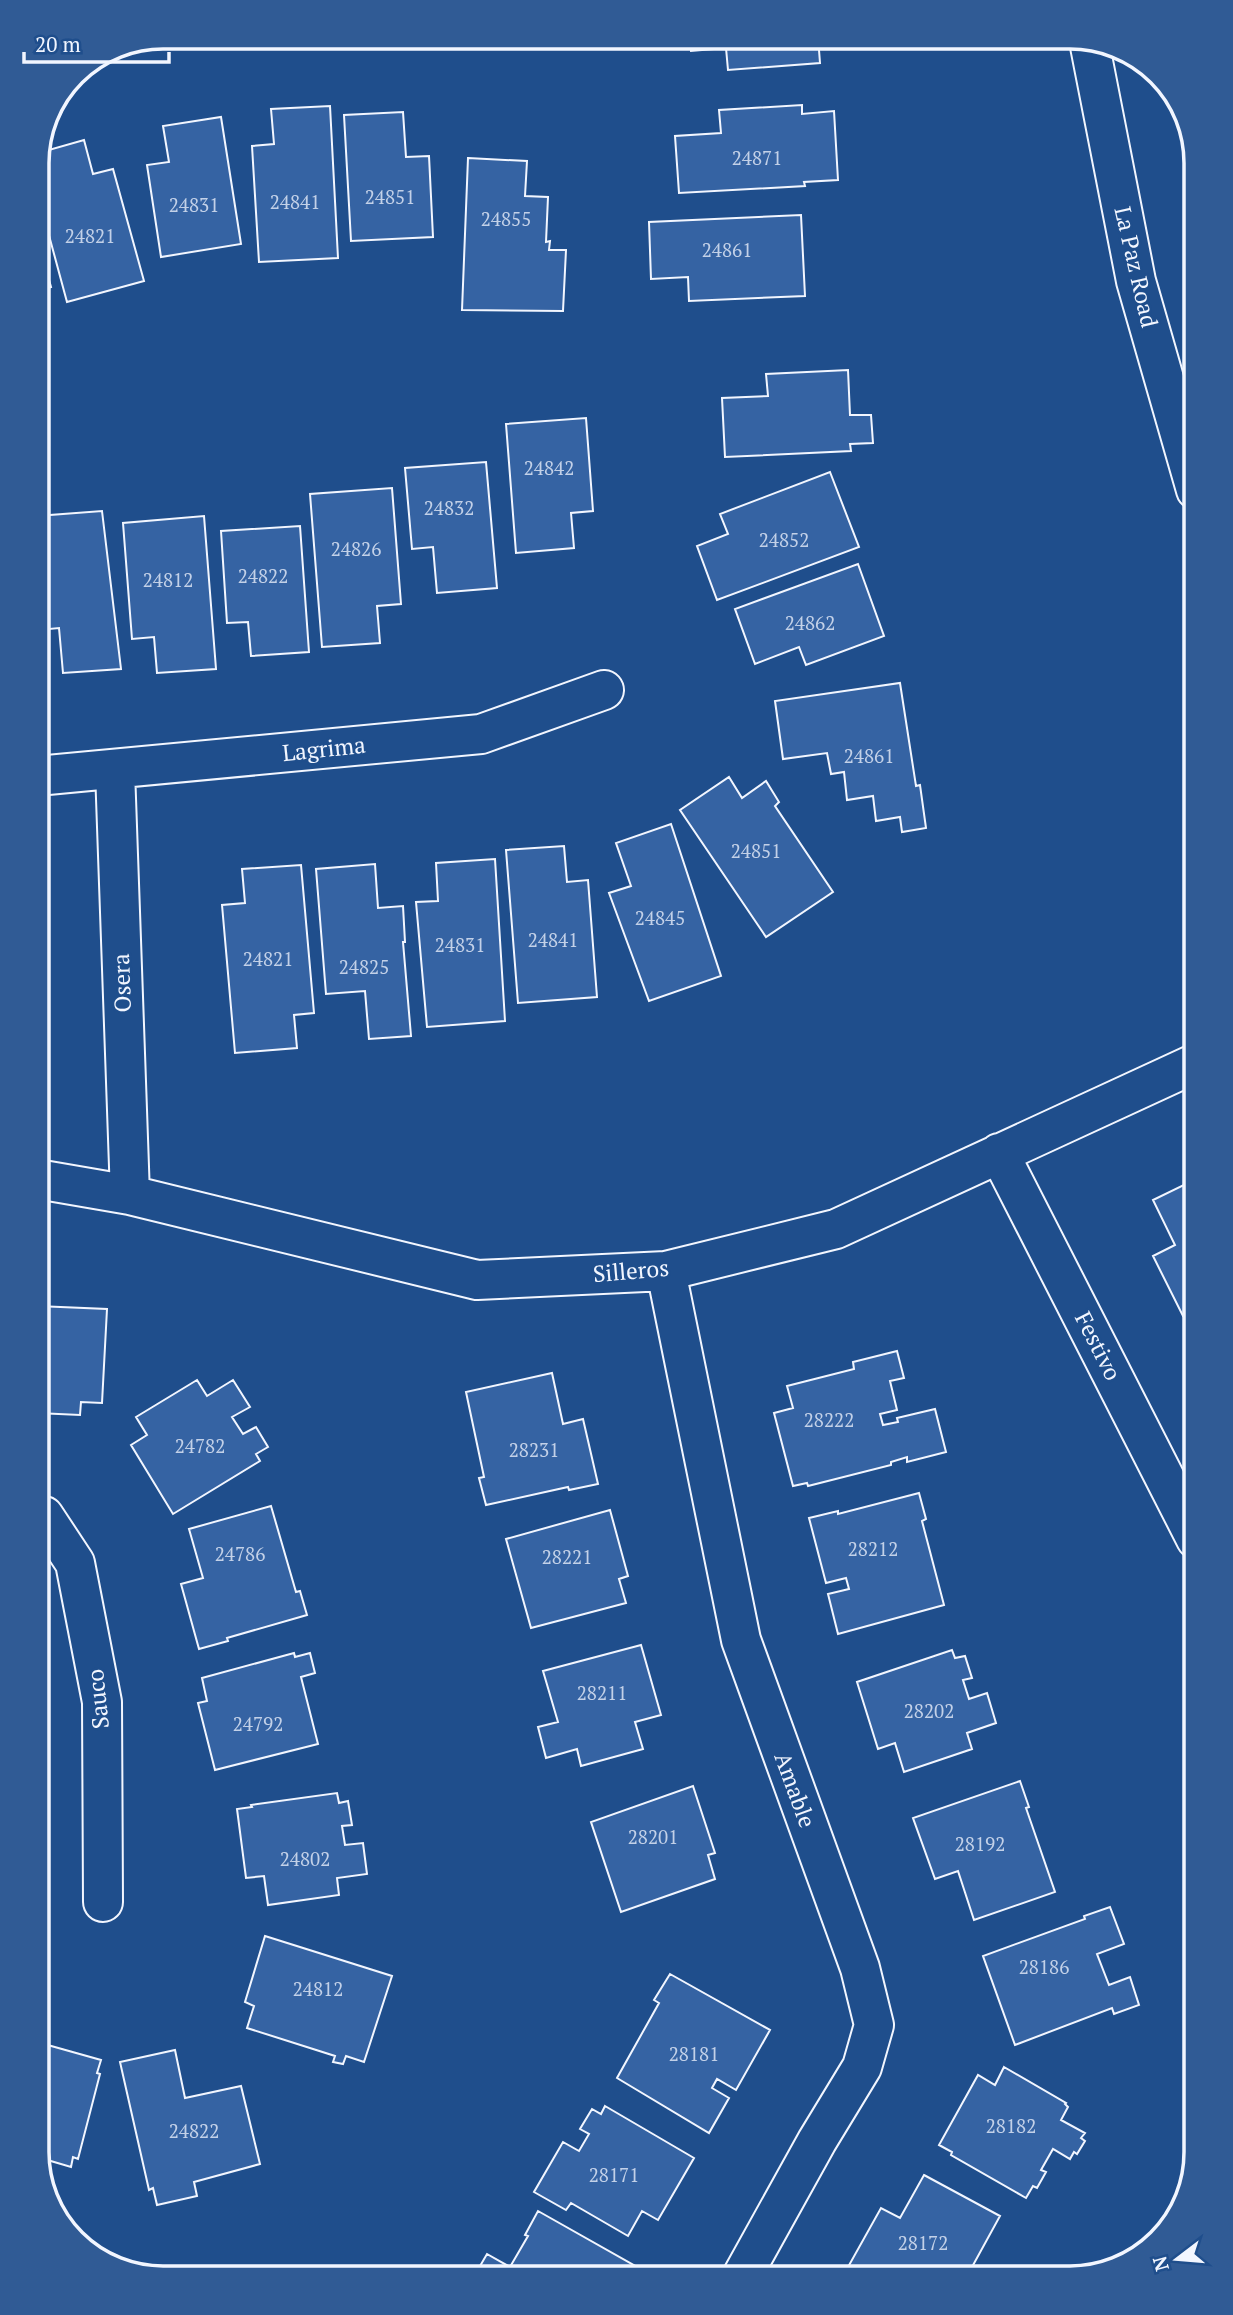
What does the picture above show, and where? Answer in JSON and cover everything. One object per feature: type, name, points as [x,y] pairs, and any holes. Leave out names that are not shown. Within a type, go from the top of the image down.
[{"type":"street","name":"La Paz Road","points":[[1091,51],[1136,281],[1184,448]]},
{"type":"street","name":"Lagrima","points":[[49,775],[481,734],[604,690]]},
{"type":"street","name":"Osera","points":[[115,770],[130,1195]]},
{"type":"street","name":"Silleros","points":[[49,1180],[130,1195],[477,1280],[666,1271],[836,1229],[1184,1068]]},
{"type":"street","name":"Festivo","points":[[999,1153],[1184,1515]]},
{"type":"street","name":"Amable","points":[[666,1271],[741,1640],[860,1968],[874,2025],[862,2067],[817,2141],[748,2266]]},
{"type":"street","name":"Sauco","points":[[49,1524],[75,1563],[102,1702],[103,1902]]},
{"type":"building","points":[[726,49],[819,49],[820,63],[728,70]]},
{"type":"building","points":[[802,105],[802,114],[834,111],[838,180],[804,182],[805,186],[679,193],[675,136],[721,133],[719,110]]},
{"type":"building","points":[[330,106],[338,258],[259,262],[252,146],[274,144],[271,109]]},
{"type":"building","points":[[403,112],[406,157],[429,156],[433,237],[351,241],[344,115]]},
{"type":"building","points":[[221,117],[241,244],[161,257],[147,165],[169,162],[163,126]]},
{"type":"building","points":[[84,140],[93,174],[113,169],[144,281],[67,302],[49,235],[50,150]]},
{"type":"building","points":[[468,158],[527,161],[525,196],[548,197],[546,242],[550,241],[549,250],[566,250],[563,311],[462,310]]},
{"type":"building","points":[[801,215],[805,296],[689,301],[688,277],[651,279],[649,222]]},
{"type":"building","points":[[848,370],[850,415],[871,415],[873,443],[850,444],[851,451],[725,457],[722,398],[768,396],[766,374]]},
{"type":"building","points":[[586,418],[593,511],[571,513],[574,548],[516,553],[506,424]]},
{"type":"building","points":[[486,462],[497,588],[437,593],[433,547],[412,549],[405,468]]},
{"type":"building","points":[[830,472],[859,547],[717,600],[697,546],[728,534],[720,514]]},
{"type":"building","points":[[392,488],[401,604],[377,606],[380,643],[322,647],[310,494]]},
{"type":"building","points":[[102,511],[121,669],[63,673],[59,628],[49,629],[49,515]]},
{"type":"building","points":[[204,516],[216,669],[157,673],[154,637],[132,639],[123,523]]},
{"type":"building","points":[[300,526],[309,652],[251,656],[248,622],[227,623],[221,531]]},
{"type":"building","points":[[858,564],[884,636],[806,665],[799,647],[755,664],[735,609]]},
{"type":"building","points":[[900,683],[916,786],[920,785],[926,828],[902,832],[900,817],[876,821],[873,796],[847,800],[844,772],[831,774],[827,753],[783,759],[775,701]]},
{"type":"building","points":[[729,777],[742,798],[766,781],[779,802],[775,806],[833,892],[766,937],[680,810]]},
{"type":"building","points":[[671,824],[721,976],[649,1001],[609,893],[631,886],[616,843]]},
{"type":"building","points":[[564,846],[567,882],[588,880],[597,997],[518,1003],[506,850]]},
{"type":"building","points":[[495,859],[505,1021],[427,1027],[416,902],[438,901],[436,863]]},
{"type":"building","points":[[375,864],[378,908],[403,906],[403,942],[411,1036],[369,1039],[365,991],[326,994],[316,869]]},
{"type":"building","points":[[301,865],[314,1013],[294,1015],[297,1048],[235,1053],[222,905],[245,903],[242,869]]},
{"type":"building","points":[[1184,1185],[1183,1316],[1153,1256],[1175,1245],[1153,1200]]},
{"type":"building","points":[[49,1307],[107,1309],[102,1403],[81,1402],[80,1415],[49,1414]]},
{"type":"building","points":[[897,1351],[904,1378],[890,1381],[897,1410],[880,1414],[883,1425],[898,1422],[897,1418],[935,1409],[946,1452],[907,1462],[907,1457],[891,1462],[891,1465],[808,1486],[807,1483],[793,1486],[774,1413],[793,1408],[787,1386],[854,1369],[853,1362]]},
{"type":"building","points":[[552,1373],[563,1424],[583,1419],[598,1484],[569,1490],[568,1487],[486,1505],[479,1478],[484,1477],[466,1392]]},
{"type":"building","points":[[197,1380],[207,1396],[233,1380],[250,1407],[232,1417],[243,1434],[256,1427],[268,1447],[256,1454],[260,1461],[173,1514],[131,1445],[147,1435],[136,1417]]},
{"type":"building","points":[[919,1493],[926,1519],[922,1521],[944,1605],[838,1634],[828,1594],[849,1589],[846,1578],[826,1583],[809,1518],[838,1511],[838,1514]]},
{"type":"building","points":[[271,1506],[296,1592],[300,1591],[307,1615],[199,1649],[181,1584],[203,1578],[189,1529]]},
{"type":"building","points":[[610,1510],[628,1576],[619,1579],[626,1603],[531,1628],[506,1539]]},
{"type":"building","points":[[641,1645],[661,1715],[635,1722],[643,1749],[581,1766],[577,1749],[546,1758],[538,1727],[558,1722],[543,1671]]},
{"type":"building","points":[[952,1650],[955,1658],[965,1656],[972,1678],[963,1680],[969,1699],[987,1693],[996,1723],[967,1733],[972,1749],[904,1772],[895,1743],[878,1749],[857,1682]]},
{"type":"building","points":[[294,1653],[295,1657],[310,1653],[315,1673],[301,1677],[318,1744],[215,1770],[198,1703],[207,1701],[202,1678]]},
{"type":"building","points":[[1020,1781],[1029,1807],[1026,1808],[1055,1892],[974,1920],[958,1871],[935,1879],[913,1818]]},
{"type":"building","points":[[693,1786],[715,1853],[708,1855],[715,1879],[621,1912],[591,1822]]},
{"type":"building","points":[[337,1793],[339,1803],[348,1801],[352,1825],[342,1826],[345,1845],[363,1843],[367,1874],[337,1878],[339,1895],[268,1905],[264,1876],[246,1878],[237,1809]]},
{"type":"building","points":[[1110,1907],[1124,1944],[1097,1954],[1109,1985],[1130,1977],[1139,2005],[1114,2014],[1112,2008],[1015,2045],[983,1956],[1085,1919],[1084,1916]]},
{"type":"building","points":[[265,1936],[392,1976],[364,2062],[346,2056],[343,2064],[333,2062],[335,2056],[247,2028],[254,2006],[245,2002]]},
{"type":"building","points":[[670,1974],[770,2030],[736,2090],[717,2079],[712,2088],[729,2098],[709,2133],[617,2078],[659,2003],[654,2000]]},
{"type":"building","points":[[49,2045],[101,2060],[97,2073],[100,2074],[78,2159],[73,2157],[71,2167],[50,2161]]},
{"type":"building","points":[[175,2050],[185,2098],[241,2086],[260,2164],[194,2182],[197,2196],[157,2205],[153,2188],[149,2190],[120,2062]]},
{"type":"building","points":[[1004,2067],[1066,2103],[1068,2107],[1061,2120],[1085,2133],[1081,2138],[1085,2141],[1077,2154],[1074,2152],[1070,2159],[1053,2149],[1041,2170],[1046,2172],[1037,2188],[1033,2186],[1026,2198],[951,2155],[952,2152],[939,2145],[978,2075],[995,2085]]},
{"type":"building","points":[[605,2106],[694,2158],[658,2220],[642,2211],[628,2236],[571,2203],[566,2210],[534,2192],[563,2142],[579,2151],[589,2134],[580,2129],[592,2109],[601,2114]]},
{"type":"building","points":[[924,2175],[1000,2216],[973,2266],[849,2266],[881,2208],[900,2218]]},
{"type":"building","points":[[538,2211],[635,2266],[511,2266],[528,2236],[525,2235]]},
{"type":"building","points":[[487,2254],[508,2266],[480,2266]]}]
